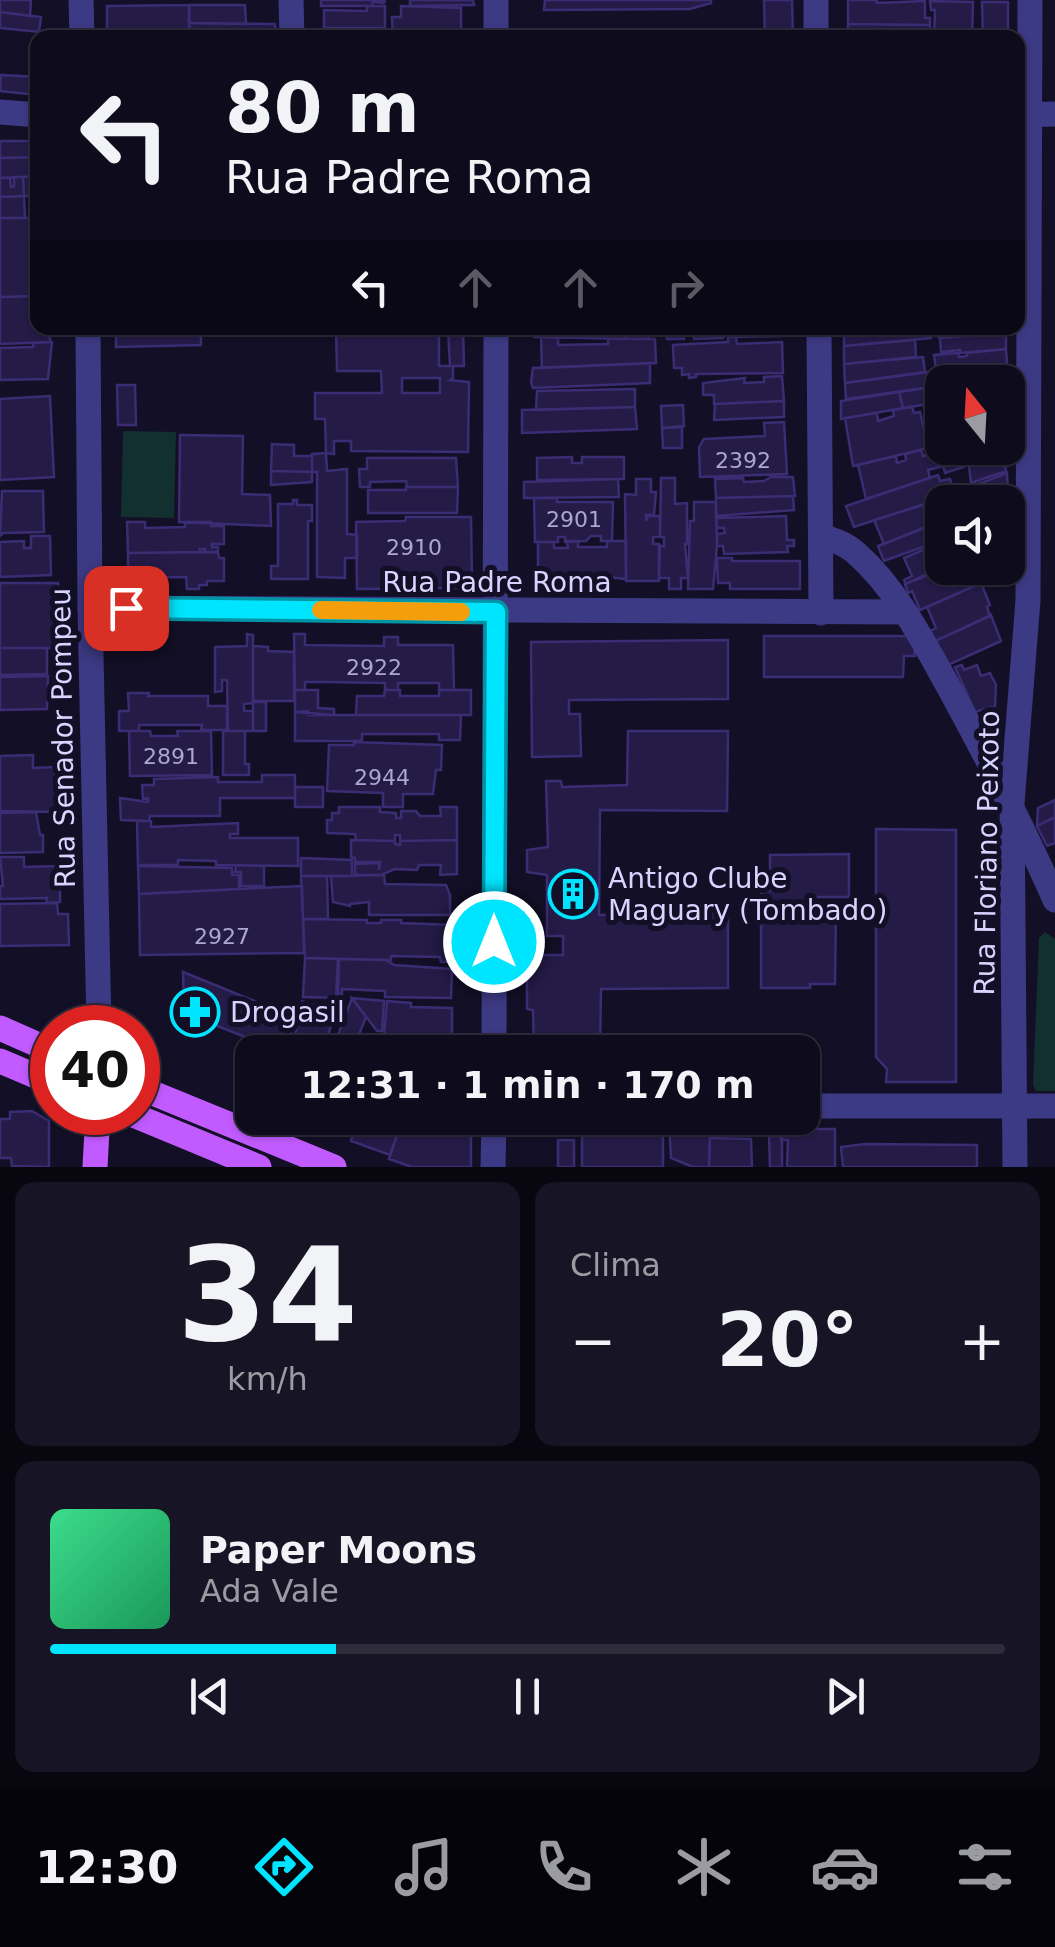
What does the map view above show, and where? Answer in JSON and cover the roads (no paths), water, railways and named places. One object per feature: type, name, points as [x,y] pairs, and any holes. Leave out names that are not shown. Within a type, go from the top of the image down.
[{"type":"main road","points":[[0,1028],[30,1041]]},
{"type":"main road","points":[[0,1062],[30,1074]]},
{"type":"main road","points":[[160,1096],[334,1167]]},
{"type":"main road","points":[[160,1126],[259,1167]]},
{"type":"main road","points":[[95,1167],[97,1135]]},
{"type":"street","points":[[80,0],[82,30]]},
{"type":"street","points":[[291,0],[292,30]]},
{"type":"street","points":[[496,0],[496,30]]},
{"type":"street","points":[[816,0],[816,30]]},
{"type":"street","name":"Rua Floriano Peixoto","points":[[1015,1167],[1012,803],[1028,600],[1034,115],[1030,0]]},
{"type":"street","points":[[0,112],[30,115]]},
{"type":"street","name":"Rua Senador Pompeu","points":[[88,335],[99,1005]]},
{"type":"street","points":[[494,1035],[496,335]]},
{"type":"street","points":[[820,335],[821,613]]},
{"type":"street","points":[[822,536],[839,541],[856,553],[919,634],[1012,803],[1055,900]]},
{"type":"street","points":[[1028,600],[1055,600]]},
{"type":"street","name":"Rua Padre Roma","points":[[90,608],[904,612]]},
{"type":"street","points":[[820,1106],[1055,1106]]},
{"type":"street","points":[[494,1135],[494,1167]]},
{"type":"place","name":"Antigo Clube Maguary (Tombado)","points":[[573,894]]},
{"type":"place","name":"Drogasil","points":[[195,1012]]}]
